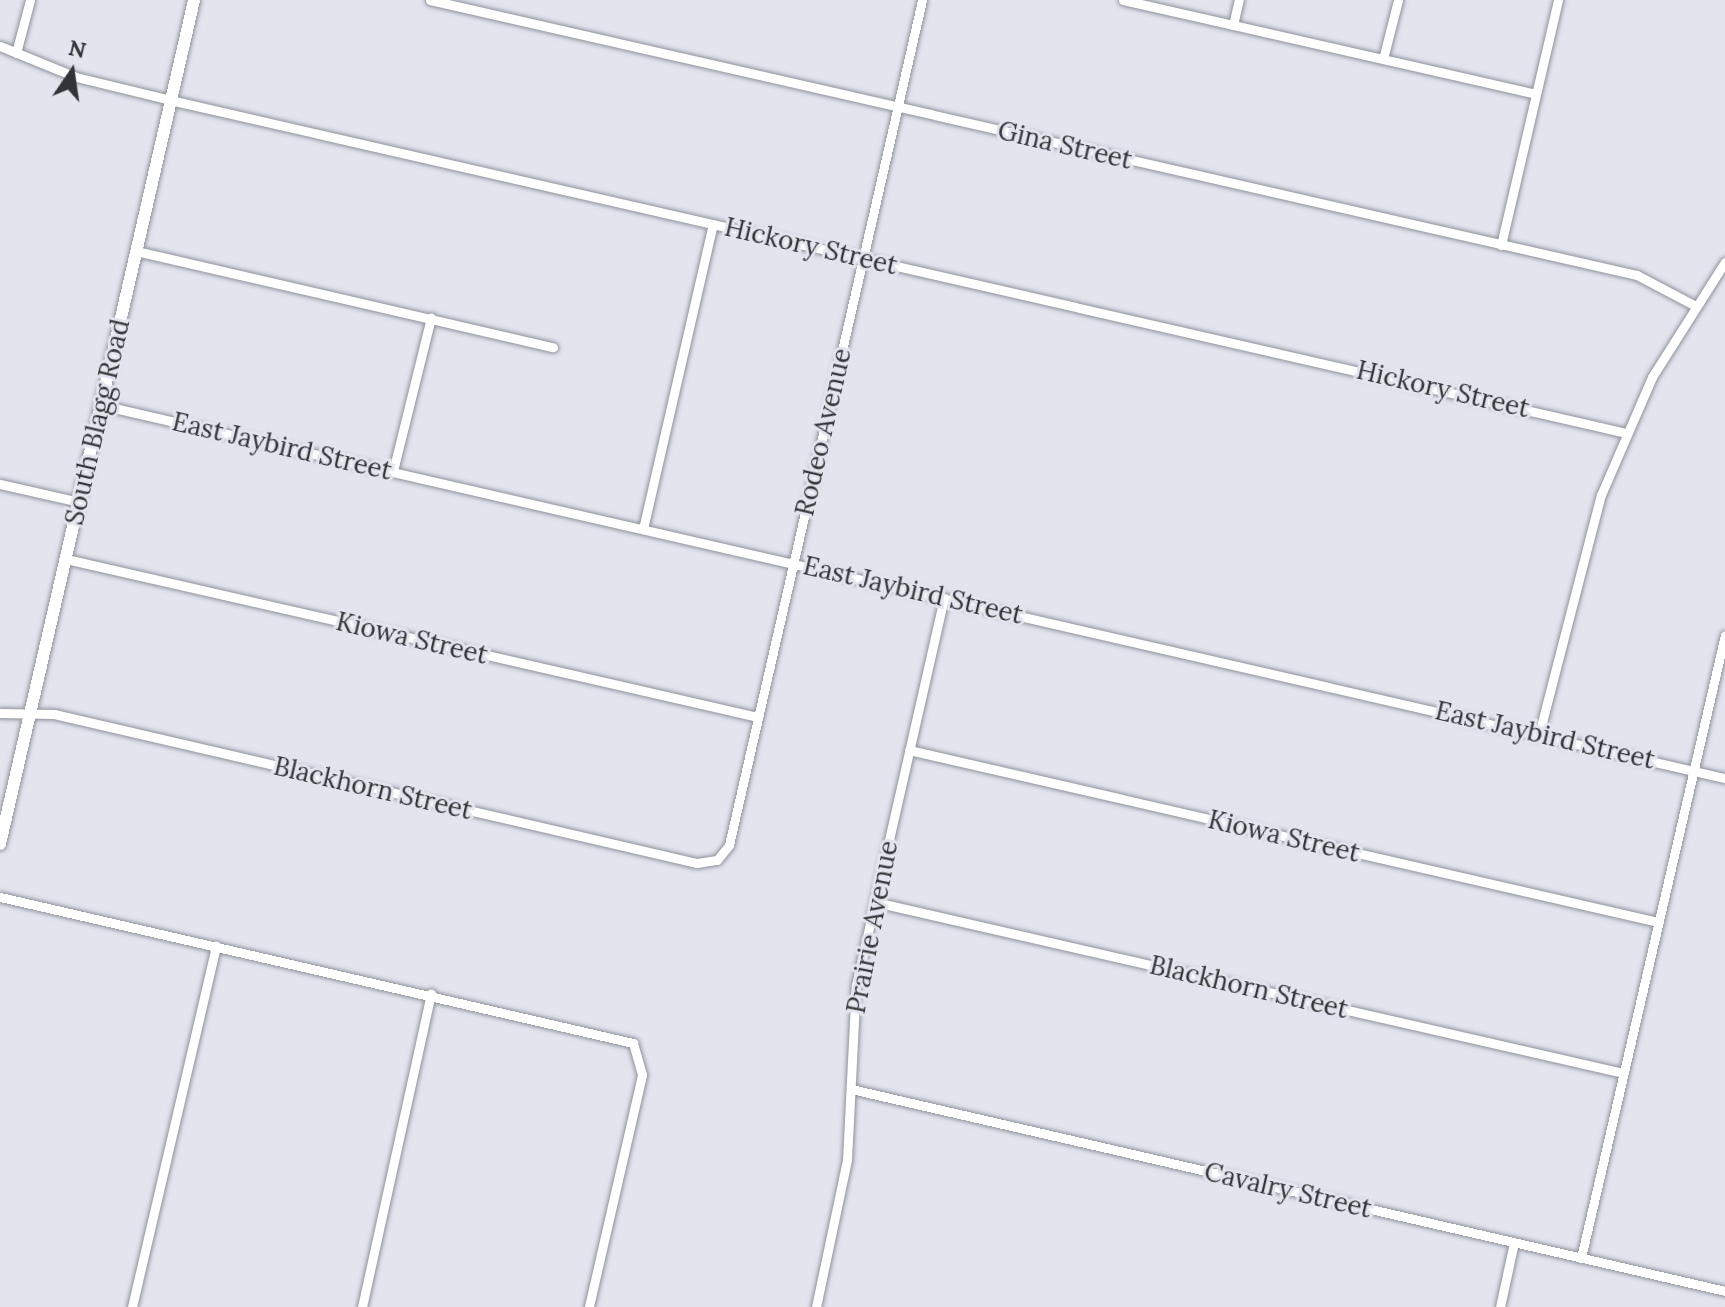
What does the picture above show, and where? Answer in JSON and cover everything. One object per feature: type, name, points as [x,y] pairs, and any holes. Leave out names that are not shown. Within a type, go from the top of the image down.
[{"type":"main road","name":"South Blagg Road","points":[[0,844],[194,0]]},
{"type":"street","points":[[16,53],[30,0]]},
{"type":"street","name":"Gina Street","points":[[430,0],[1637,275],[1694,305]]},
{"type":"street","name":"Rodeo Avenue","points":[[717,860],[729,845],[922,0]]},
{"type":"street","points":[[1123,0],[1534,93]]},
{"type":"street","points":[[1233,25],[1239,0]]},
{"type":"street","points":[[1383,59],[1398,0]]},
{"type":"street","points":[[1501,245],[1558,0]]},
{"type":"street","name":"Hickory Street","points":[[0,46],[170,100],[1626,433]]},
{"type":"street","points":[[643,529],[713,224]]},
{"type":"street","points":[[136,251],[553,347]]},
{"type":"street","points":[[1539,734],[1587,537],[1626,433],[1694,305],[1725,262]]},
{"type":"street","points":[[393,471],[431,318]]},
{"type":"street","name":"East Jaybird Street","points":[[101,405],[1725,778]]},
{"type":"street","points":[[0,484],[79,502]]},
{"type":"street","name":"Kiowa Street","points":[[66,559],[758,717]]},
{"type":"street","name":"Prairie Avenue","points":[[816,1307],[847,1160],[856,985],[944,598]]},
{"type":"street","points":[[1581,1258],[1725,635]]},
{"type":"street","name":"Blackhorn Street","points":[[0,713],[29,718],[84,720],[697,863],[717,860]]},
{"type":"street","name":"Kiowa Street","points":[[909,750],[1658,922]]},
{"type":"street","points":[[0,897],[624,1039],[640,1050],[643,1070],[589,1307]]},
{"type":"street","name":"Blackhorn Street","points":[[875,902],[1623,1073]]},
{"type":"street","points":[[132,1307],[216,946]]},
{"type":"street","points":[[362,1307],[431,994]]},
{"type":"street","name":"Cavalry Street","points":[[851,1089],[1725,1291]]},
{"type":"street","points":[[1500,1307],[1514,1242]]}]
